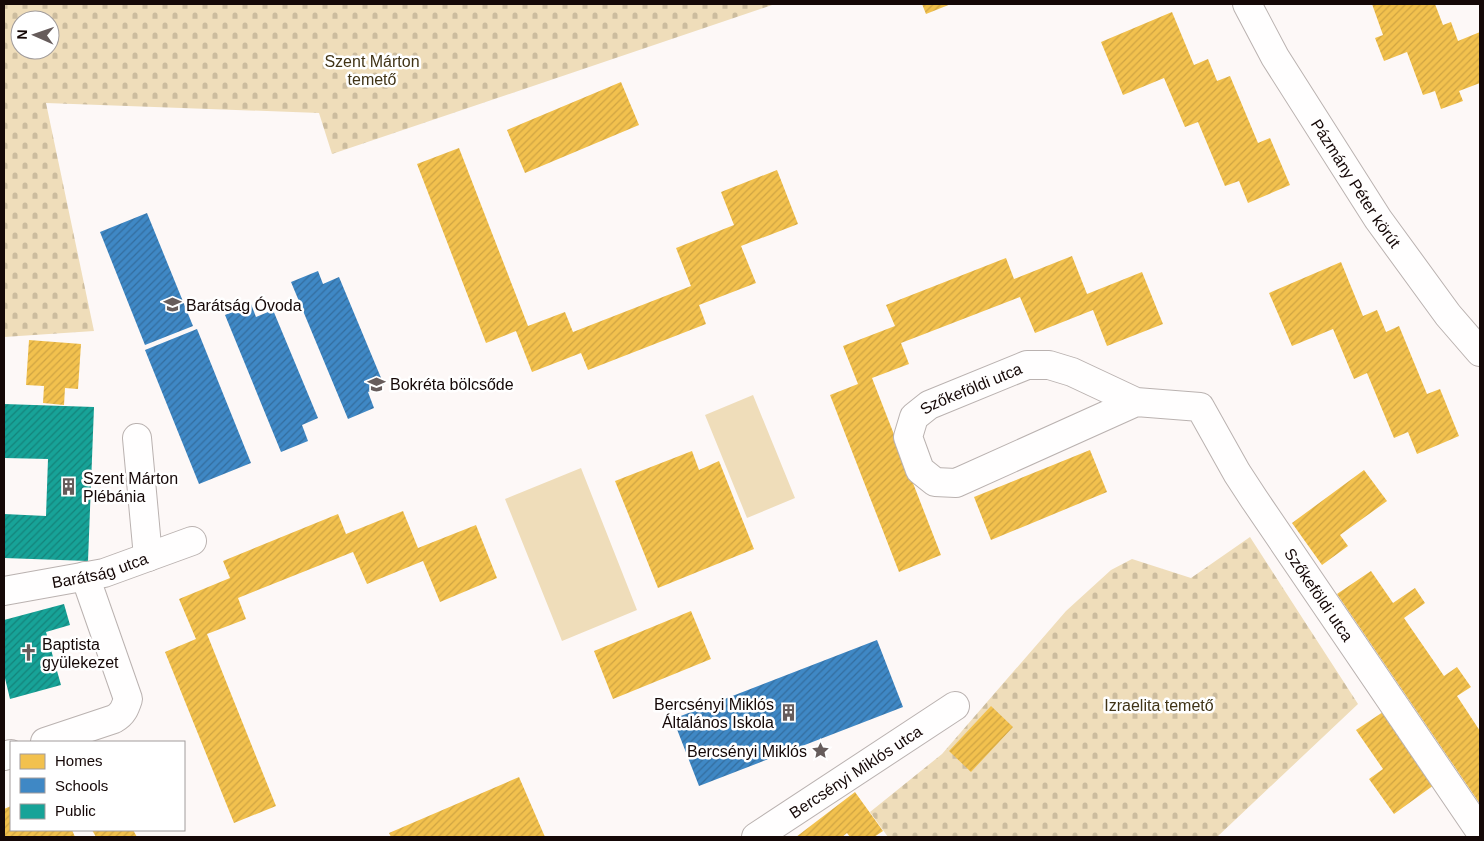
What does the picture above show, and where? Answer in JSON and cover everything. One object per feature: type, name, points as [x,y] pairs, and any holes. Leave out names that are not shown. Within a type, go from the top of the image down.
[{"type":"street","name":"Pázmány Péter körút","points":[[1247,4],[1275,58],[1378,219],[1448,315],[1480,352]]},
{"type":"street","name":"Szőkeföldi utca","points":[[1136,402],[956,483],[935,482],[920,470],[908,436],[914,417],[929,405],[1027,365],[1048,364],[1072,372],[1136,402],[1200,407],[1249,493],[1480,831]]},
{"type":"street","points":[[137,438],[148,556]]},
{"type":"street","name":"Barátság utca","points":[[4,592],[104,572],[192,540]]},
{"type":"street","points":[[48,741],[114,719],[125,708],[128,699],[85,576]]},
{"type":"street","name":"Bercsényi Miklós utca","points":[[756,837],[955,706]]},
{"type":"green space","name":"Szent Márton temető","points":[[4,4],[775,4],[332,154],[319,113],[46,103],[94,331],[4,337]]},
{"type":"green space","points":[[753,395],[795,498],[747,518],[705,415]]},
{"type":"green space","points":[[581,468],[637,610],[562,641],[505,499]]},
{"type":"green space","name":"Izraelita temető","points":[[1250,537],[1358,704],[1217,837],[888,837],[870,812],[942,754],[1066,611],[1111,570],[1132,559],[1191,578]]},
{"type":"building: Homes","points":[[922,4],[951,4],[926,14]]},
{"type":"building: Homes","points":[[1372,4],[1435,4],[1443,25],[1451,22],[1458,41],[1480,32],[1480,83],[1459,91],[1463,101],[1441,109],[1435,91],[1423,95],[1407,52],[1384,61],[1375,38],[1383,35]]},
{"type":"building: Homes","points":[[1172,12],[1194,65],[1208,59],[1217,81],[1230,76],[1258,143],[1270,138],[1290,185],[1248,203],[1239,181],[1225,186],[1198,122],[1185,127],[1164,78],[1123,95],[1101,42]]},
{"type":"building: Homes","points":[[621,82],[639,125],[525,173],[507,130]]},
{"type":"building: Homes","points":[[459,148],[528,326],[565,312],[573,332],[691,286],[676,248],[734,225],[721,192],[777,170],[798,224],[741,246],[756,283],[699,305],[706,324],[588,370],[581,353],[532,372],[516,331],[486,343],[417,164]]},
{"type":"building: Homes","points":[[1072,256],[1087,294],[1142,272],[1163,324],[1107,346],[1093,310],[1035,333],[1020,297],[901,343],[909,364],[872,378],[941,555],[899,572],[830,395],[858,384],[843,346],[895,326],[886,305],[1006,258],[1014,279]]},
{"type":"building: Homes","points":[[1341,262],[1363,316],[1377,310],[1386,332],[1399,326],[1427,394],[1440,389],[1459,436],[1417,454],[1408,432],[1394,438],[1367,373],[1354,379],[1333,329],[1292,346],[1269,293]]},
{"type":"building: Homes","points":[[29,340],[81,344],[78,389],[65,388],[64,405],[43,403],[44,386],[26,385]]},
{"type":"building: Homes","points":[[1090,450],[1107,492],[991,540],[974,497]]},
{"type":"building: Homes","points":[[692,451],[699,470],[719,461],[754,549],[658,588],[615,481]]},
{"type":"building: Homes","points":[[1364,470],[1387,501],[1340,535],[1348,546],[1322,565],[1292,523]]},
{"type":"building: Homes","points":[[403,511],[418,548],[476,525],[497,578],[440,602],[423,561],[367,584],[353,552],[238,598],[246,619],[207,634],[276,806],[234,823],[165,652],[196,639],[179,599],[230,578],[223,561],[338,514],[346,534]]},
{"type":"building: Homes","points":[[1371,571],[1393,603],[1415,588],[1425,603],[1404,618],[1444,676],[1457,667],[1471,687],[1457,696],[1480,731],[1480,804],[1337,594]]},
{"type":"building: Homes","points":[[691,611],[711,659],[613,699],[594,651]]},
{"type":"building: Homes","points":[[991,706],[1013,727],[971,772],[949,751]]},
{"type":"building: Homes","points":[[1383,712],[1434,785],[1394,814],[1369,779],[1383,769],[1356,730]]},
{"type":"building: Homes","points":[[519,777],[545,837],[391,837],[389,833]]},
{"type":"building: Homes","points":[[855,792],[883,831],[874,837],[850,837],[847,833],[842,837],[796,837]]},
{"type":"building: Homes","points":[[10,806],[10,831],[72,831],[75,837],[4,837],[4,809]]},
{"type":"building: Homes","points":[[93,831],[134,831],[137,837],[96,837]]},
{"type":"building: Schools","points":[[147,213],[193,326],[145,345],[100,232]]},
{"type":"building: Schools","points":[[318,271],[323,284],[339,277],[384,385],[368,392],[374,408],[348,419],[291,282]]},
{"type":"building: Schools","points":[[251,304],[256,317],[273,310],[318,418],[302,425],[308,441],[281,452],[225,315]]},
{"type":"building: Schools","points":[[197,329],[251,463],[199,484],[145,350]]},
{"type":"building: Schools","name":"Bercsényi Miklós Általános Iskola","points":[[877,640],[903,707],[699,786],[673,719]]},
{"type":"building: Public","name":"Szent Márton Plébánia","points":[[4,404],[94,407],[88,561],[4,558],[4,514],[46,516],[48,459],[4,458]]},
{"type":"building: Public","name":"Baptista gyülekezet","points":[[64,604],[70,625],[46,632],[61,685],[10,699],[4,674],[4,620]]},
{"type":"place","name":"Barátság Óvoda","points":[[172,305]]},
{"type":"place","name":"Bokréta bölcsőde","points":[[376,384]]},
{"type":"place","name":"Szent Márton Plébánia","points":[[69,487]]},
{"type":"place","name":"Baptista gyülekezet","points":[[28,653]]},
{"type":"place","name":"Bercsényi Miklós Általános Iskola","points":[[788,713]]},
{"type":"place","name":"Bercsényi Miklós","points":[[821,751]]}]
